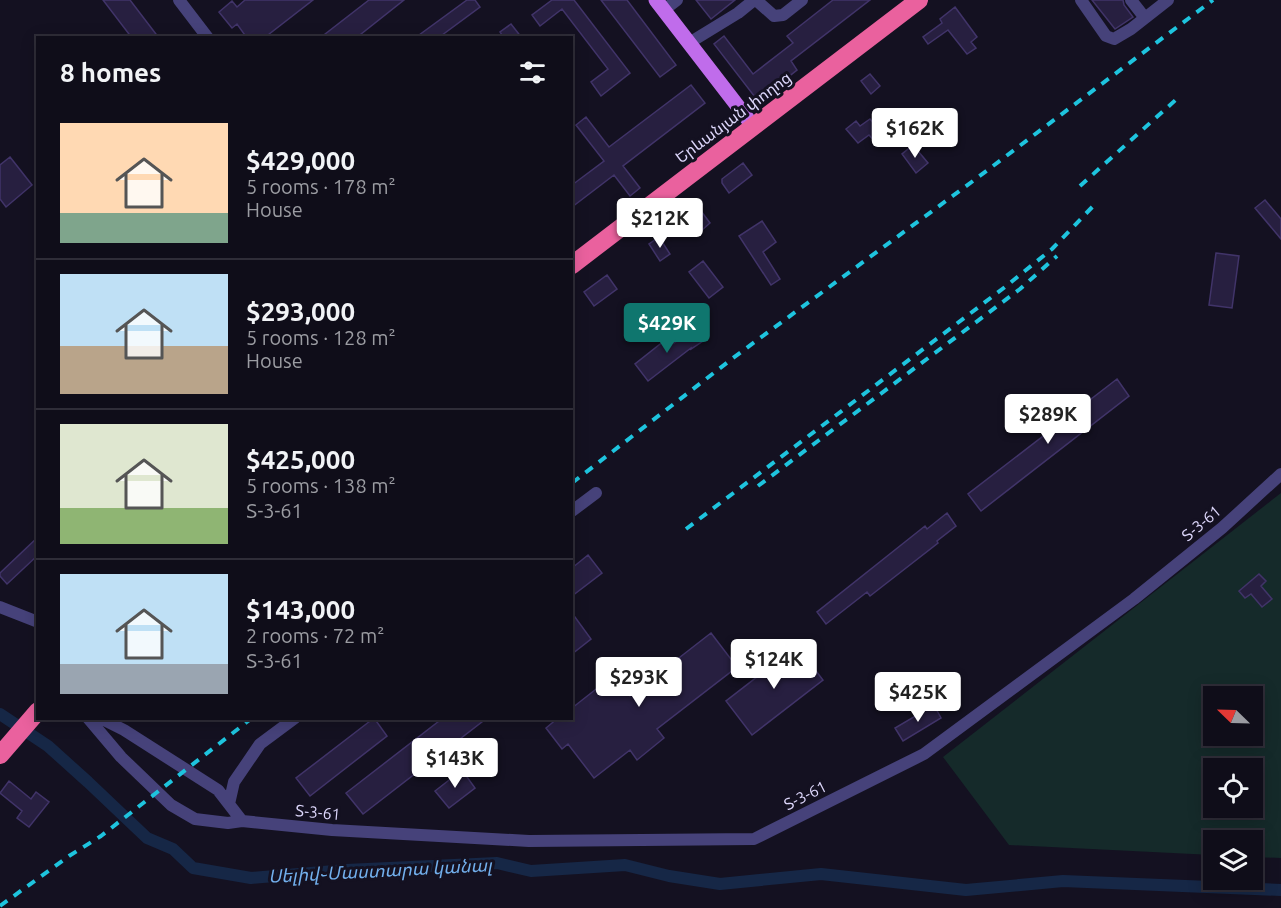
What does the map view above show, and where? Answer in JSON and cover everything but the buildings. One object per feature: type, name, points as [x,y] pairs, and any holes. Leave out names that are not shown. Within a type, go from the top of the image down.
[{"type":"highway","name":"Երևանյան փողոց","points":[[573,264],[919,0]]},
{"type":"highway","points":[[4,750],[36,713]]},
{"type":"main road","points":[[660,5],[753,126]]},
{"type":"street","points":[[179,0],[206,36]]},
{"type":"street","points":[[660,5],[677,0]]},
{"type":"street","points":[[689,42],[738,13],[755,0],[774,16],[783,15],[802,0]]},
{"type":"street","points":[[1081,0],[1106,36],[1114,39],[1131,29],[1168,0]]},
{"type":"street","points":[[1131,0],[1144,18]]},
{"type":"street","name":"Տ-3-61","points":[[90,720],[121,757],[171,805],[195,819],[228,824],[242,821],[332,830],[529,841],[754,839],[924,754],[1134,599],[1222,528],[1281,474]]},
{"type":"street","points":[[573,510],[596,493]]},
{"type":"street","points":[[0,607],[36,621]]},
{"type":"street","points":[[104,720],[124,730],[218,789],[242,821]]},
{"type":"street","points":[[229,804],[234,782],[260,744],[292,720]]},
{"type":"green space","points":[[1281,493],[1281,858],[1263,857],[1263,830],[1203,830],[1203,855],[1009,845],[943,757]]},
{"type":"waterway","name":"Սելիվ֊Մաստարա կանալ","points":[[0,714],[48,746],[147,838],[173,849],[193,868],[251,878],[346,870],[497,863],[531,871],[625,865],[669,876],[720,884],[821,874],[966,890],[1063,881],[1281,890]]},
{"type":"railway","points":[[573,482],[733,358],[1213,0]]},
{"type":"railway","points":[[1080,186],[1180,96]]},
{"type":"railway","points":[[686,529],[1005,287],[1052,249],[1097,202]]},
{"type":"railway","points":[[758,486],[1020,289],[1057,256]]},
{"type":"railway","points":[[0,906],[101,836],[249,720]]}]
